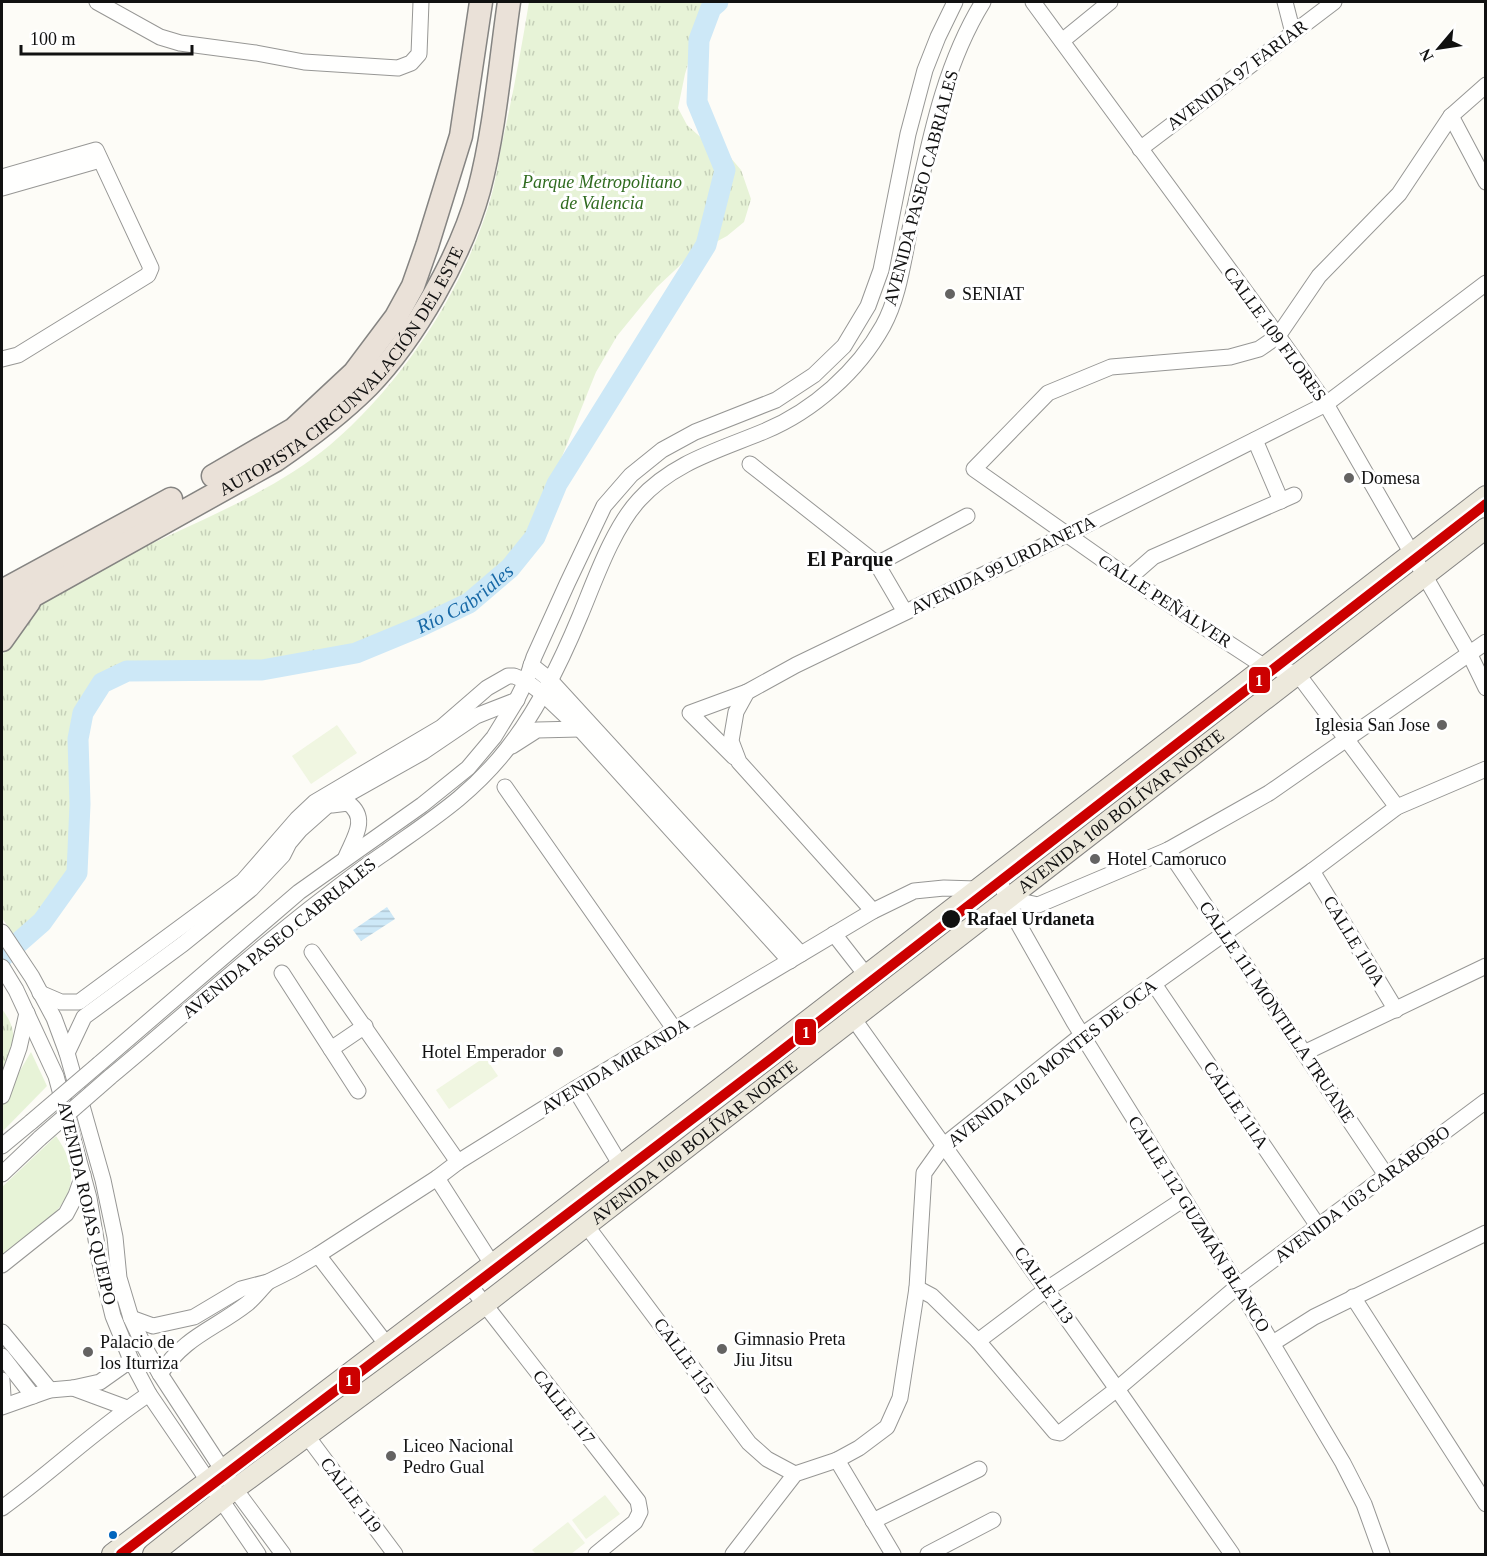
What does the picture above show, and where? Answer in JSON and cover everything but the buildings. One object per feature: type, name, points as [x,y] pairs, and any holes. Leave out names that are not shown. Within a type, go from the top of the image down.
[{"type":"highway","name":"AUTOPISTA CIRCUNVALACIÓN DEL ESTE","points":[[2,591],[226,469],[294,429],[354,373],[396,317],[413,286],[427,246],[458,146],[481,2]]},
{"type":"highway","name":"AUTOPISTA CIRCUNVALACIÓN DEL ESTE","points":[[2,613],[276,460],[314,434],[366,387],[390,360],[435,293],[467,223],[478,191],[485,161],[509,2]]},
{"type":"highway","points":[[2,578],[52,562]]},
{"type":"highway","points":[[2,640],[37,592]]},
{"type":"main road","name":"AVENIDA 100 BOLÍVAR NORTE","points":[[468,1283],[1485,496]]},
{"type":"main road","name":"AVENIDA 100 BOLÍVAR NORTE","points":[[153,1554],[228,1495],[484,1305],[1485,528]]},
{"type":"main road","points":[[112,1554],[468,1283]]},
{"type":"street","points":[[97,2],[160,36],[180,43],[304,62],[398,68],[411,63],[419,54],[421,2]]},
{"type":"street","name":"AVENIDA PASEO CABRIALES","points":[[2,1146],[299,892],[422,806],[468,768],[494,737],[516,701],[604,506],[631,475],[662,450],[695,432],[776,400],[814,375],[844,346],[868,306],[880,270],[910,123],[938,37],[956,2]]},
{"type":"street","name":"AVENIDA PASEO CABRIALES","points":[[2,1174],[110,1077],[313,906],[445,811],[478,783],[509,747],[546,686],[622,524],[637,502],[681,465],[769,429],[805,408],[846,375],[863,355],[884,325],[897,292],[931,135],[948,76],[959,46],[983,2]]},
{"type":"street","name":"CALLE 109 FLORES","points":[[1033,2],[1326,404],[1469,653],[1485,688]]},
{"type":"street","points":[[1062,41],[1110,2]]},
{"type":"street","points":[[1285,2],[1293,33]]},
{"type":"street","name":"AVENIDA 97 FARIAR","points":[[1140,149],[1334,2]]},
{"type":"street","points":[[1278,336],[1319,276],[1399,194],[1451,117],[1485,85]]},
{"type":"street","points":[[1451,117],[1485,182]]},
{"type":"street","points":[[2,177],[98,155]]},
{"type":"street","points":[[2,188],[98,155]]},
{"type":"street","points":[[2,359],[18,355],[151,272],[98,155]]},
{"type":"street","name":"AVENIDA 99 URDANETA","points":[[740,762],[690,713],[747,692],[796,665],[1326,404],[1485,283]]},
{"type":"street","name":"CALLE PEÑALVER","points":[[1266,667],[1129,578],[977,472],[975,467],[1048,393],[1111,367],[1230,357],[1259,349],[1278,336]]},
{"type":"street","points":[[1129,578],[1153,557],[1287,498],[1255,440]]},
{"type":"street","points":[[750,464],[877,564],[905,612]]},
{"type":"street","points":[[877,564],[967,516]]},
{"type":"street","points":[[1006,898],[1038,905],[1168,850],[1269,793],[1485,642]]},
{"type":"street","points":[[531,665],[580,729],[795,958]]},
{"type":"street","points":[[1266,667],[1297,674],[1397,807]]},
{"type":"street","points":[[40,993],[61,1002],[79,1002],[243,881],[297,819],[315,802],[442,727],[487,688],[508,676],[546,686],[795,958]]},
{"type":"street","points":[[67,1053],[84,1017],[183,944],[251,889],[283,855],[300,830],[327,806],[423,752],[476,716],[516,701],[546,686]]},
{"type":"street","points":[[747,692],[736,712],[731,741],[740,762],[873,911]]},
{"type":"street","points":[[509,747],[537,730],[580,729]]},
{"type":"street","name":"AVENIDA 102 MONTES DE OCA","points":[[795,1474],[837,1460],[859,1448],[887,1427],[900,1398],[917,1288],[924,1173],[944,1145],[1082,1035],[1312,871],[1397,807],[1485,769]]},
{"type":"street","points":[[505,787],[675,1030]]},
{"type":"street","points":[[327,806],[342,802],[348,803],[360,816],[359,828],[346,857]]},
{"type":"street","name":"CALLE 111 MONTILLA TRUANE","points":[[1168,850],[1386,1175]]},
{"type":"street","name":"CALLE 110A","points":[[1312,871],[1396,1010]]},
{"type":"street","name":"CALLE 112 GUZMÁN BLANCO","points":[[996,873],[1026,938],[1082,1035],[1273,1343],[1343,1463],[1364,1504],[1382,1554]]},
{"type":"street","name":"AVENIDA MIRANDA","points":[[131,1318],[153,1326],[194,1317],[241,1289],[268,1282],[318,1255],[458,1162],[575,1089],[873,911],[914,891],[944,888],[977,889]]},
{"type":"street","name":"AVENIDA ROJAS QUEIPO","points":[[2,932],[32,976],[54,1018],[67,1053],[103,1180],[115,1237],[119,1278],[131,1318],[145,1348],[228,1495],[258,1554]]},
{"type":"street","points":[[834,934],[866,975]]},
{"type":"street","points":[[312,952],[458,1162]]},
{"type":"street","points":[[1304,1053],[1485,966]]},
{"type":"street","name":"AVENIDA ROJAS QUEIPO","points":[[2,967],[16,990],[56,1076],[84,1174],[95,1223],[100,1263],[113,1316],[131,1360],[149,1394],[215,1474]]},
{"type":"street","points":[[282,973],[358,1090]]},
{"type":"street","name":"CALLE 111A","points":[[1154,984],[1318,1226]]},
{"type":"street","points":[[2,1096],[19,1048],[27,1013]]},
{"type":"street","name":"CALLE 113","points":[[853,1018],[1047,1289],[1232,1554]]},
{"type":"street","points":[[332,1049],[365,1026]]},
{"type":"street","points":[[575,1089],[620,1164]]},
{"type":"street","name":"AVENIDA 103 CARABOBO","points":[[978,1341],[1055,1432],[1065,1431],[1238,1286],[1485,1101]]},
{"type":"street","points":[[2,1265],[66,1214],[84,1174]]},
{"type":"street","points":[[437,1178],[492,1264]]},
{"type":"street","points":[[917,1288],[932,1296],[978,1341],[1047,1289],[1184,1199]]},
{"type":"street","name":"CALLE 115","points":[[586,1225],[749,1443],[767,1460],[795,1474]]},
{"type":"street","points":[[1273,1343],[1314,1317],[1485,1233]]},
{"type":"street","points":[[318,1255],[387,1345]]},
{"type":"street","name":"AVENIDA MIRANDA","points":[[160,1374],[171,1358],[191,1339],[248,1302],[268,1282]]},
{"type":"street","name":"CALLE 117","points":[[468,1283],[638,1501],[640,1512],[636,1522],[596,1554]]},
{"type":"street","points":[[1353,1298],[1481,1484],[1485,1504]]},
{"type":"street","points":[[2,1332],[50,1390]]},
{"type":"street","points":[[2,1356],[33,1396]]},
{"type":"street","points":[[2,1407],[50,1390],[74,1388],[100,1382],[131,1360]]},
{"type":"street","points":[[2,1380],[2,1401]]},
{"type":"street","points":[[74,1388],[127,1408]]},
{"type":"street","points":[[2,1508],[127,1408],[149,1394]]},
{"type":"street","name":"CALLE 119","points":[[307,1436],[395,1554]]},
{"type":"street","points":[[837,1460],[892,1554]]},
{"type":"street","points":[[873,1521],[979,1469]]},
{"type":"street","points":[[740,1552],[795,1474]]},
{"type":"street","name":"AVENIDA ROJAS QUEIPO","points":[[228,1495],[284,1554]]},
{"type":"street","points":[[928,1554],[993,1520]]},
{"type":"green space","name":"Parque Metropolitano de Valencia","points":[[529,2],[712,2],[699,27],[678,108],[687,125],[707,143],[724,150],[741,170],[751,199],[744,222],[727,236],[690,256],[657,287],[617,336],[596,372],[530,536],[508,566],[483,591],[450,612],[402,636],[340,657],[287,670],[141,669],[115,675],[84,701],[71,742],[75,880],[34,932],[20,944],[2,918],[2,657],[5,651],[31,613],[56,592],[109,563],[201,521],[278,481],[330,445],[382,394],[427,334],[464,269],[478,235],[495,182]]},
{"type":"green space","points":[[337,725],[357,753],[311,784],[292,756]]},
{"type":"green space","points":[[2,1009],[12,1027],[13,1041],[2,1076]]},
{"type":"green space","points":[[31,1052],[47,1086],[2,1132],[2,1101]]},
{"type":"green space","points":[[485,1057],[498,1076],[449,1109],[436,1090]]},
{"type":"green space","points":[[56,1136],[67,1157],[71,1175],[68,1192],[49,1219],[2,1255],[2,1187]]},
{"type":"green space","points":[[605,1495],[620,1514],[586,1539],[572,1520]]},
{"type":"green space","points":[[568,1522],[585,1543],[571,1554],[536,1554],[532,1550]]},
{"type":"water","points":[[387,907],[395,919],[361,941],[353,930]]},
{"type":"waterway","name":"Río Cabriales","points":[[2,957],[42,922],[77,873],[80,804],[78,739],[83,713],[102,683],[127,671],[262,670],[356,653],[469,603],[510,568],[535,537],[557,484],[706,245],[725,170],[697,102],[699,40],[711,8],[718,2]]},
{"type":"transit line","name":"1","points":[[121,1554],[771,1059],[1486,504]]},
{"type":"place","name":"SENIAT","points":[[950,294]]},
{"type":"place","name":"Domesa","points":[[1349,478]]},
{"type":"place","name":"Iglesia San Jose","points":[[1442,725]]},
{"type":"place","name":"Hotel Camoruco","points":[[1095,859]]},
{"type":"place","name":"Rafael Urdaneta","points":[[951,919]]},
{"type":"place","name":"Hotel Emperador","points":[[558,1052]]},
{"type":"place","name":"Gimnasio Preta Jiu Jitsu","points":[[722,1349]]},
{"type":"place","name":"Palacio de los Iturriza","points":[[88,1352]]},
{"type":"place","name":"Liceo Nacional Pedro Gual","points":[[391,1456]]},
{"type":"district","name":"El Parque","points":[[850,559]]}]
